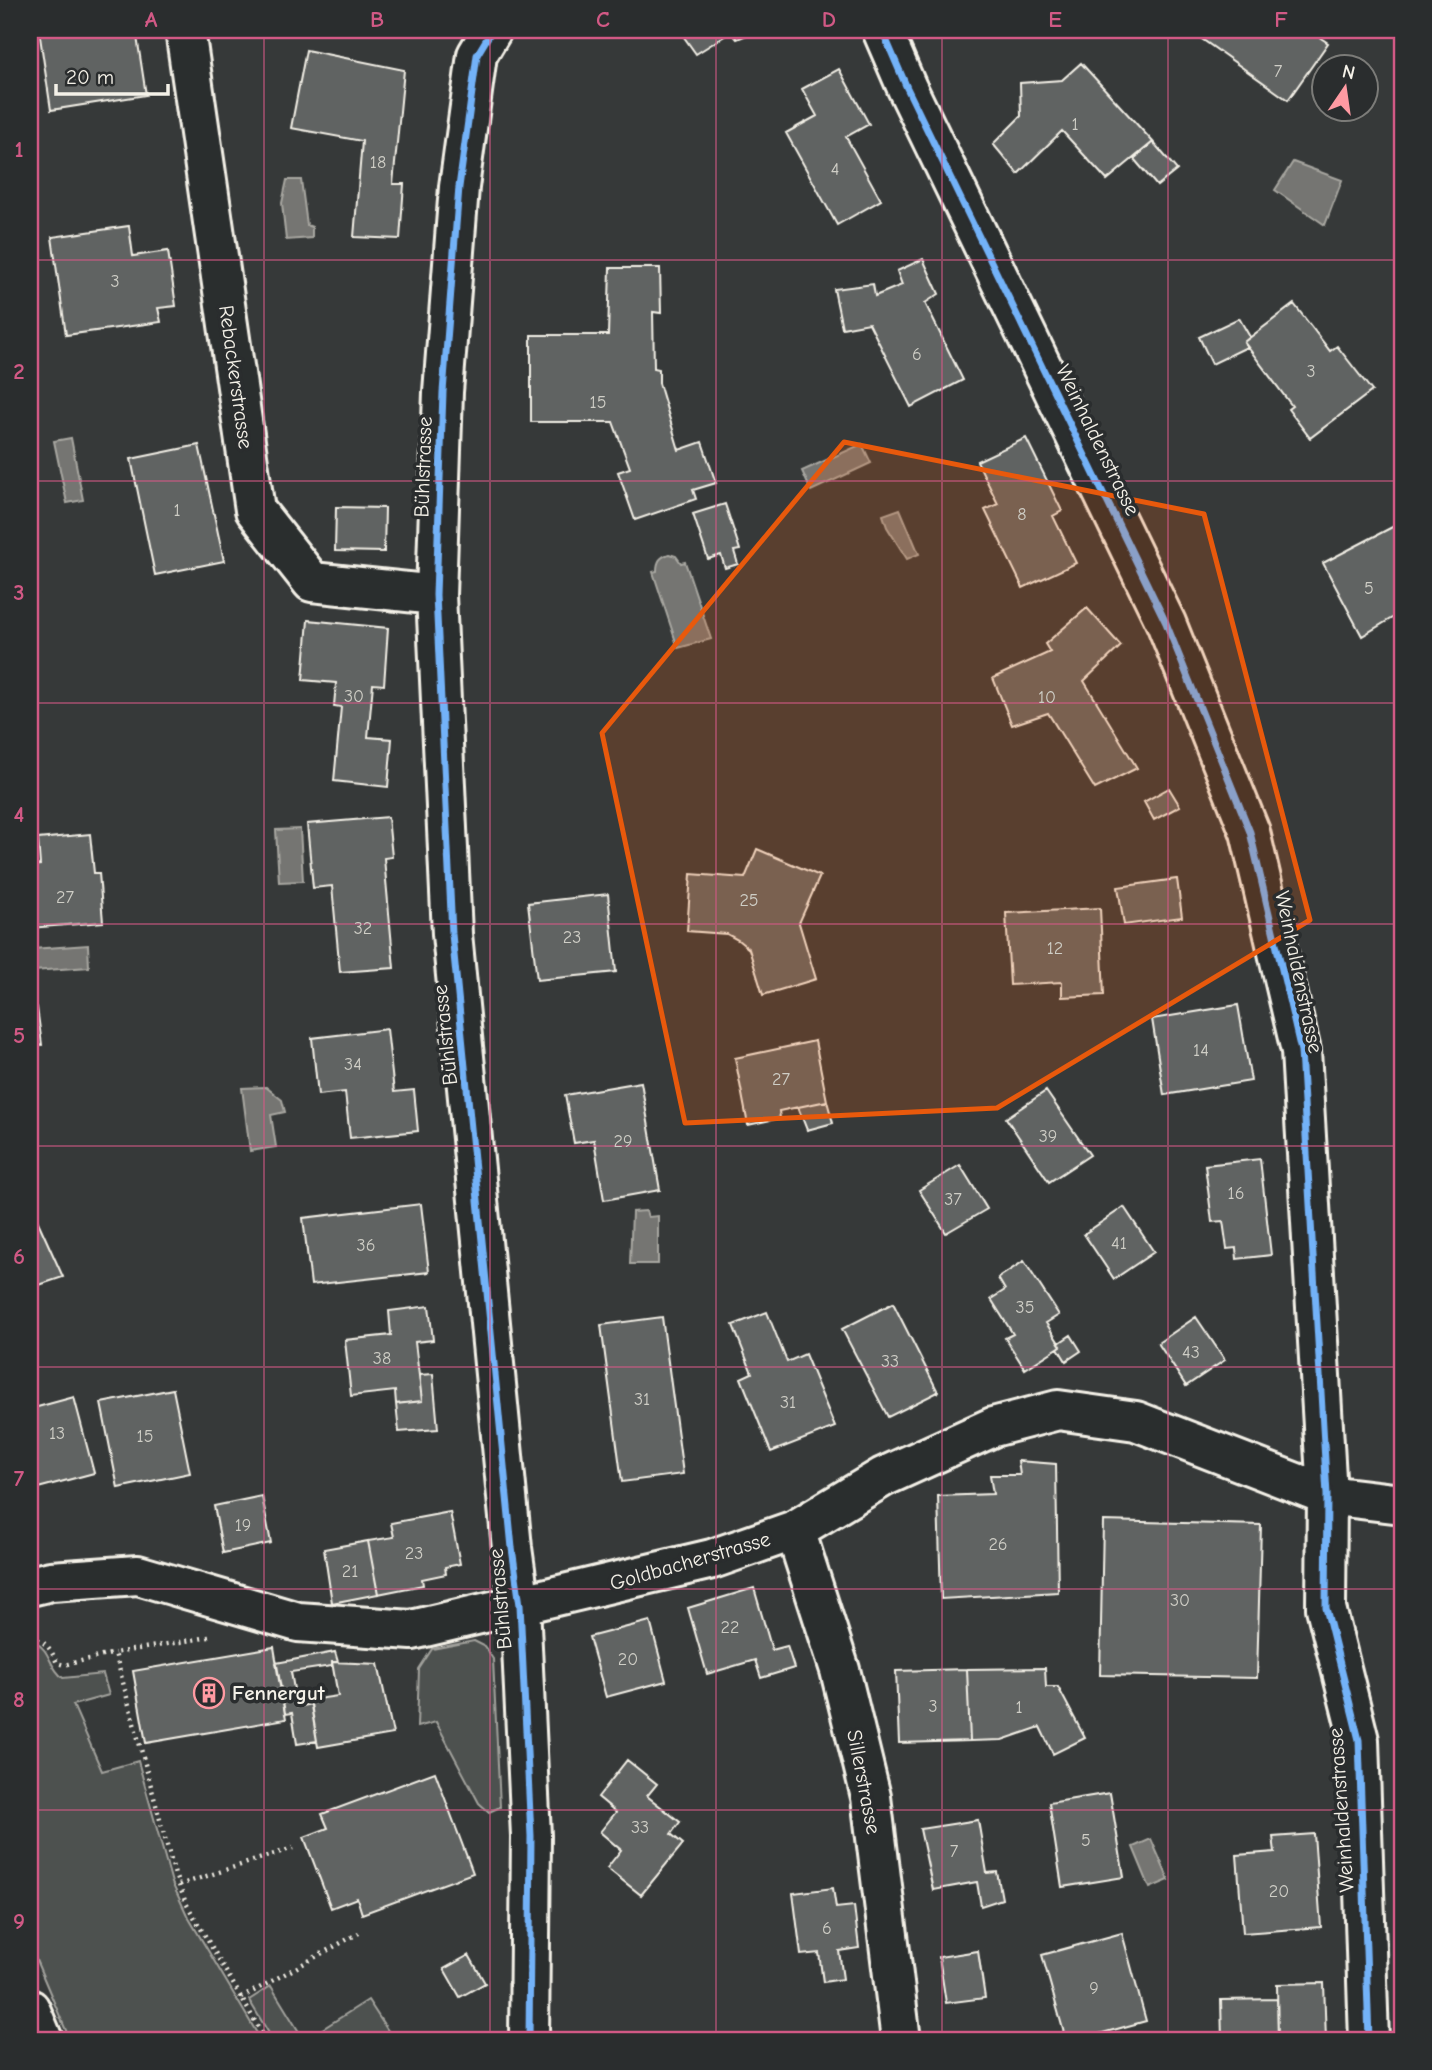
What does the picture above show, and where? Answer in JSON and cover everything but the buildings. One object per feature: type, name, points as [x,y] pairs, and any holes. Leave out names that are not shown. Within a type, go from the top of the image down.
[{"type":"street","name":"Rebackerstrasse","points":[[185,30],[255,510],[312,582],[436,595]]},
{"type":"street","name":"Bühlstrasse","points":[[492,30],[477,55],[459,187],[443,392],[436,595],[452,934],[520,1605],[531,1836],[529,2040]]},
{"type":"street","name":"Weinhaldenstrasse","points":[[882,30],[913,101],[1166,623],[1250,832],[1301,1051],[1327,1495],[1326,1608],[1359,1740],[1369,2040]]},
{"type":"street","name":"Goldbacherstrasse","points":[[30,1586],[51,1581],[138,1575],[298,1622],[412,1630],[712,1559],[795,1530],[883,1477],[993,1427],[1058,1410],[1136,1421],[1327,1495],[1402,1504]]},
{"type":"street","name":"Sillerstrasse","points":[[795,1530],[840,1670],[871,1797],[901,2040]]},
{"type":"street","points":[[30,2009],[43,2040]]},
{"type":"path","points":[[30,1639],[42,1642],[50,1648],[57,1663],[64,1665],[219,1635]]},
{"type":"path","points":[[115,1653],[186,1903],[266,2040]]},
{"type":"path","points":[[179,1885],[293,1848]]},
{"type":"path","points":[[241,1998],[359,1933]]},
{"type":"highlighted area","points":[[844,442],[1204,514],[1310,920],[997,1108],[685,1123],[602,733]]},
{"type":"shaded area","points":[[1293,162],[1342,180],[1325,225],[1275,190]]},
{"type":"shaded area","points":[[287,180],[301,180],[307,225],[312,227],[312,238],[286,240],[282,203]]},
{"type":"shaded area","points":[[71,438],[83,500],[67,503],[54,441]]},
{"type":"shaded area","points":[[862,444],[871,463],[811,491],[802,471]]},
{"type":"shaded area","points":[[900,509],[919,554],[907,559],[887,527],[883,515]]},
{"type":"shaded area","points":[[669,554],[676,556],[681,563],[685,562],[711,639],[678,648],[653,572],[657,571],[660,560]]},
{"type":"shaded area","points":[[300,829],[303,881],[279,882],[276,830]]},
{"type":"shaded area","points":[[88,945],[89,967],[33,971],[32,949]]},
{"type":"shaded area","points":[[266,1087],[282,1100],[285,1112],[271,1115],[276,1147],[250,1151],[242,1088]]},
{"type":"shaded area","points":[[646,1211],[648,1217],[658,1216],[658,1264],[630,1264],[632,1212]]},
{"type":"shaded area","points":[[474,1641],[484,1646],[493,1659],[500,1807],[489,1812],[479,1803],[436,1722],[417,1727],[419,1669],[432,1649]]},
{"type":"shaded area","points":[[35,1642],[44,1650],[63,1678],[103,1674],[109,1695],[73,1705],[102,1771],[138,1761],[172,1883],[187,1915],[261,2040],[70,2040],[30,1946],[30,1643]]},
{"type":"shaded area","points":[[1151,1839],[1169,1880],[1150,1888],[1133,1847]]},
{"type":"shaded area","points":[[271,1986],[304,2040],[273,2040],[249,2000]]},
{"type":"shaded area","points":[[368,2000],[394,2040],[305,2040]]},
{"type":"cycle path","points":[[492,30],[477,55],[459,187],[443,392],[436,595],[452,934],[512,1548],[520,1605],[531,1836],[529,2040]]},
{"type":"cycle path","points":[[882,30],[907,88],[1166,623],[1250,832],[1301,1051],[1327,1495],[1326,1608],[1359,1740],[1369,2040]]},
{"type":"place","name":"Fennergut","points":[[209,1693]]}]
